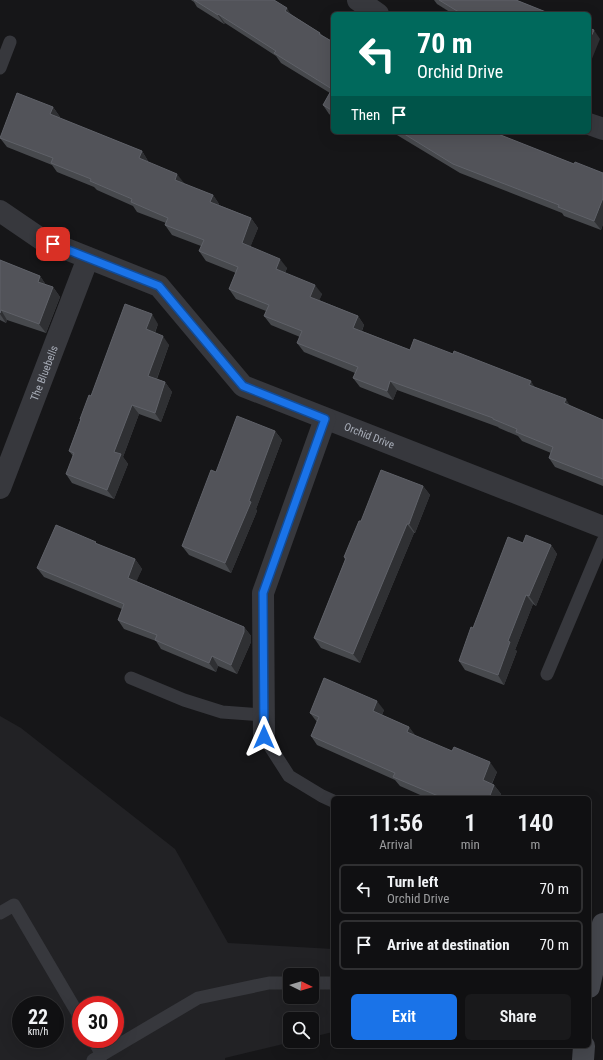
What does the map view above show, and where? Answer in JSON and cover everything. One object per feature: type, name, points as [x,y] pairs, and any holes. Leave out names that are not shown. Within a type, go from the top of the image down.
[{"type":"main road","points":[[591,978],[603,924]]},
{"type":"main road","points":[[583,1060],[584,1048]]},
{"type":"street","points":[[358,0],[375,12]]},
{"type":"street","points":[[591,125],[603,129]]},
{"type":"street","name":"Orchid Drive","points":[[0,211],[41,239],[159,286],[243,386],[603,527]]},
{"type":"street","name":"The Bluebells","points":[[0,488],[88,258]]},
{"type":"street","points":[[264,737],[263,593],[325,419]]},
{"type":"lane","points":[[0,68],[10,42]]},
{"type":"lane","points":[[547,674],[603,540]]},
{"type":"lane","points":[[132,678],[184,700],[222,712],[264,715]]},
{"type":"lane","points":[[264,737],[290,776],[331,800]]},
{"type":"lane","points":[[0,913],[14,905],[72,1004]]},
{"type":"lane","points":[[98,1057],[198,998],[269,983],[283,983]]},
{"type":"lane","points":[[319,983],[331,983]]},
{"type":"shaded area","points":[[0,716],[21,728],[175,849],[228,943],[331,949],[331,1032],[319,1035],[319,1012],[283,1012],[283,1044],[225,1058],[225,1060],[0,1060]]},
{"type":"building","points":[[194,0],[274,0],[287,8],[285,11],[331,41],[331,88],[274,53],[276,51]]},
{"type":"building","points":[[439,0],[516,0],[546,12],[459,12]]},
{"type":"building","points":[[591,29],[594,30],[591,37]]},
{"type":"building","points":[[331,91],[331,110],[323,105]]},
{"type":"building","points":[[17,93],[53,107],[50,114],[142,151],[139,158],[177,174],[175,180],[213,195],[210,202],[251,218],[242,243],[280,259],[276,269],[315,285],[310,297],[358,316],[353,328],[410,350],[414,339],[453,354],[454,351],[531,381],[529,385],[566,399],[564,403],[603,420],[603,479],[549,458],[553,447],[516,432],[517,429],[493,418],[390,381],[387,391],[353,378],[358,367],[297,343],[302,331],[264,316],[269,305],[229,289],[238,267],[199,251],[204,240],[165,225],[168,218],[131,202],[132,199],[90,181],[91,179],[51,163],[53,158],[0,138]]},
{"type":"building","points":[[404,134],[498,134],[574,164],[575,162],[603,173],[603,198],[594,221],[558,207],[559,205],[453,164]]},
{"type":"building","points":[[0,260],[40,276],[38,282],[53,287],[39,324],[1,310],[0,313]]},
{"type":"building","points":[[125,304],[152,314],[146,329],[163,336],[148,376],[165,382],[155,413],[132,405],[114,452],[121,454],[107,490],[66,474],[74,453],[69,451],[80,419],[89,395],[91,396]]},
{"type":"building","points":[[237,416],[275,431],[249,501],[251,502],[225,563],[182,546],[211,470],[216,472]]},
{"type":"building","points":[[381,470],[423,486],[409,524],[407,524],[353,654],[314,638],[346,558],[344,557],[359,521],[361,521]]},
{"type":"building","points":[[56,525],[135,559],[128,578],[244,627],[244,632],[231,665],[212,656],[209,663],[155,640],[157,635],[118,620],[124,604],[37,568]]},
{"type":"building","points":[[526,535],[551,545],[529,596],[526,595],[508,641],[510,642],[498,675],[459,661],[471,627],[473,628],[508,537],[523,543]]},
{"type":"building","points":[[324,678],[377,701],[373,711],[409,727],[407,732],[452,751],[454,747],[490,762],[483,780],[494,785],[490,796],[438,796],[393,777],[395,773],[311,736],[319,717],[310,713]]},
{"type":"route","points":[[53,244],[159,286],[243,386],[325,419],[263,593],[264,737]]}]
